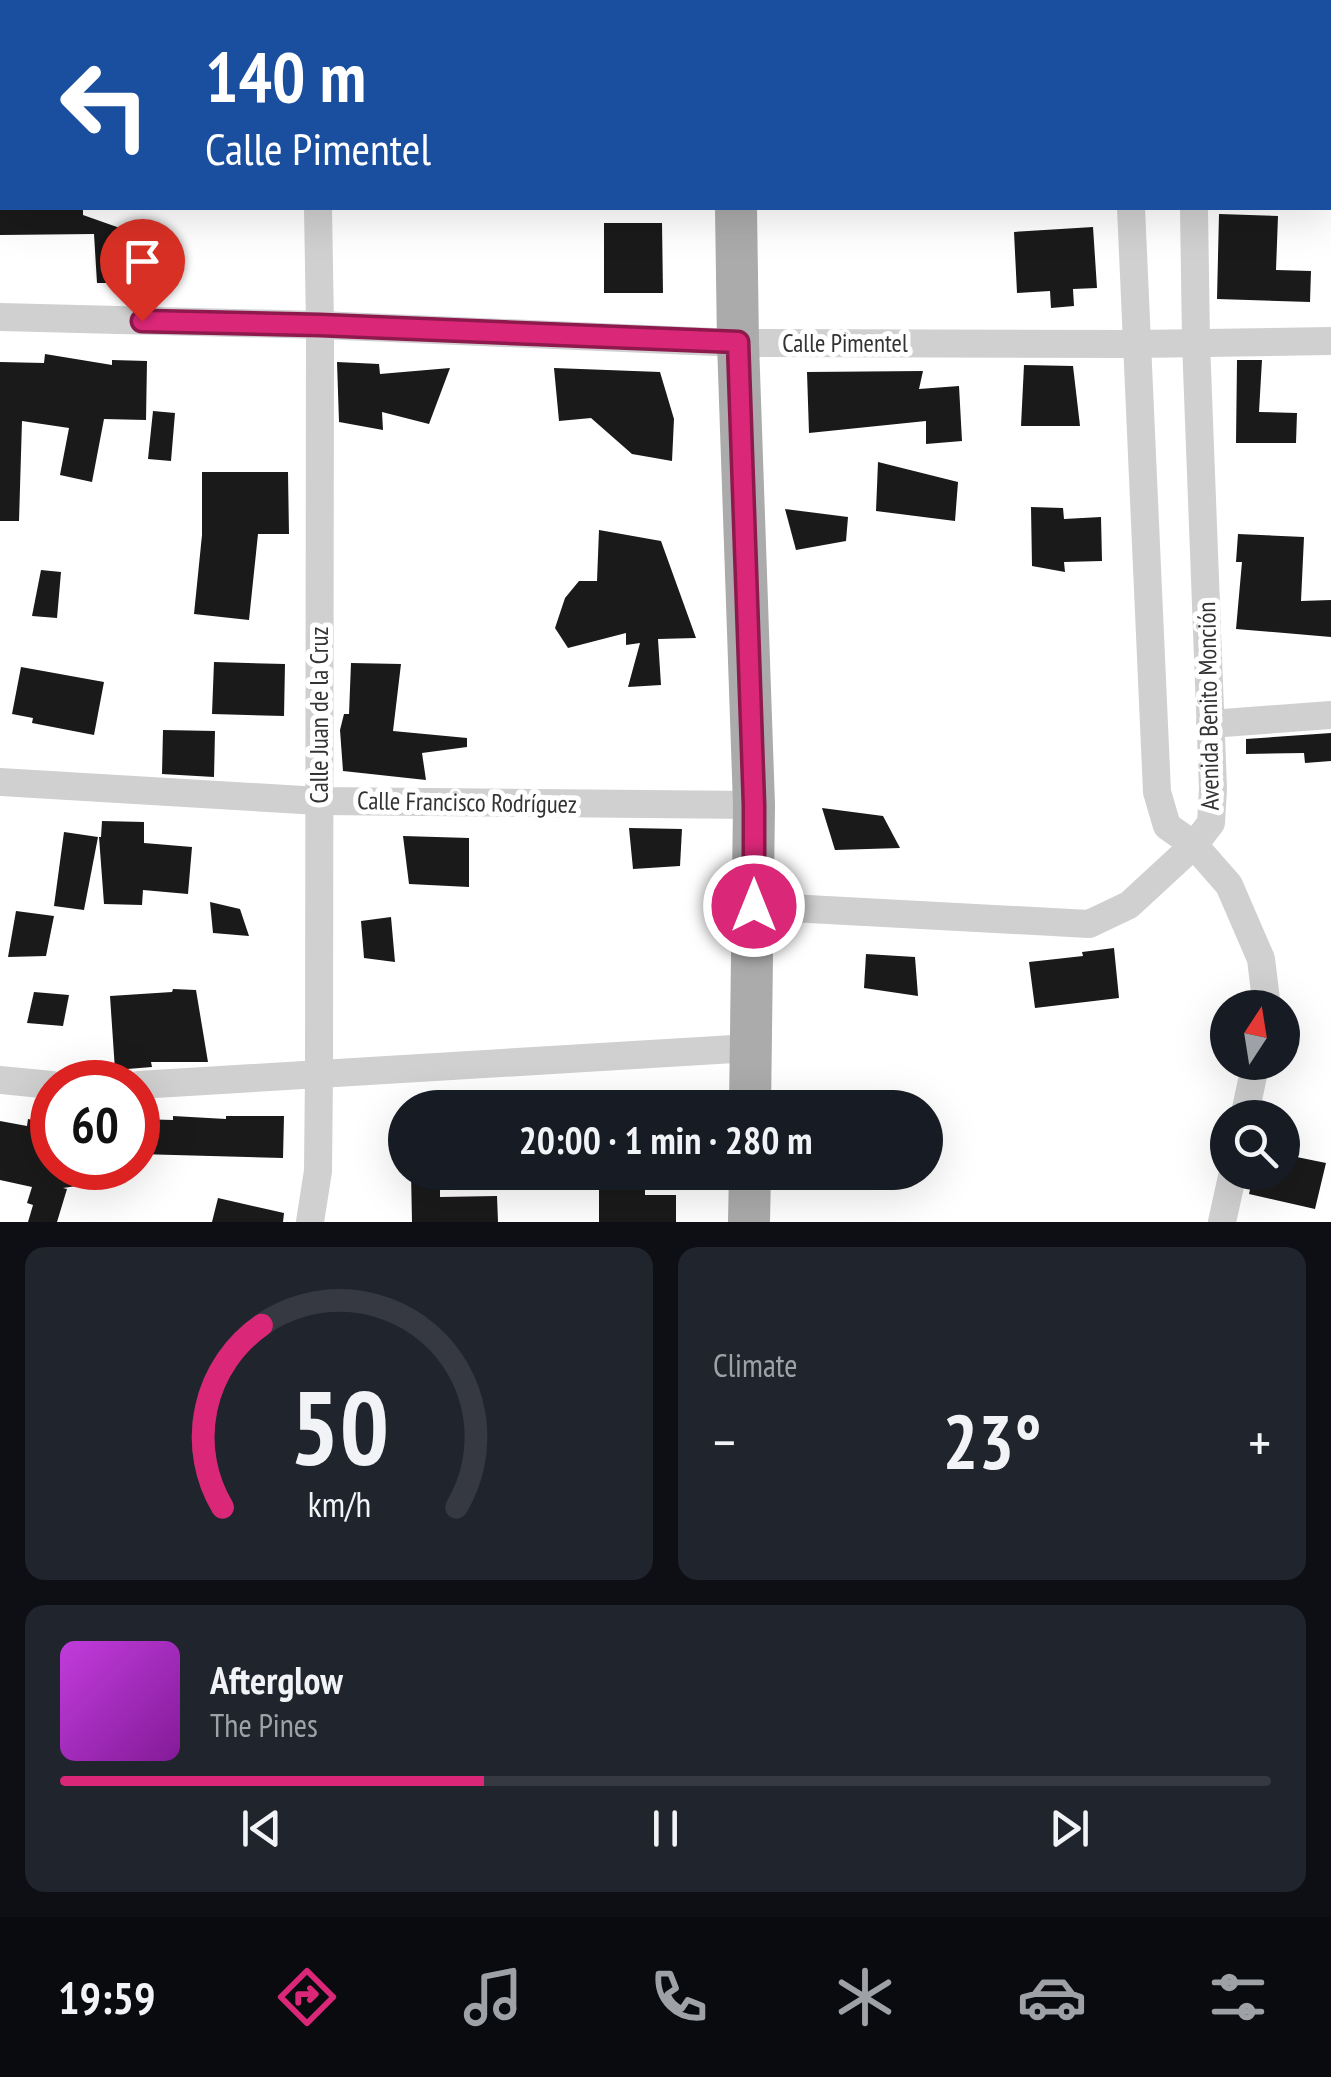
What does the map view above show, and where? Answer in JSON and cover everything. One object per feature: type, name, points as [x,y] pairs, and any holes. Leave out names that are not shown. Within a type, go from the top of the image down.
[{"type":"main road","points":[[736,210],[754,805],[750,1090]]},
{"type":"main road","points":[[749,1222],[750,1190]]},
{"type":"street","name":"Calle Juan de la Cruz","points":[[310,1222],[318,1171],[319,1073],[318,210]]},
{"type":"street","name":"Avenida Benito Monción","points":[[1130,210],[1157,792],[1167,826],[1194,845],[1211,823],[1213,789],[1194,210]]},
{"type":"street","name":"Calle Pimentel","points":[[0,317],[738,342],[1331,342]]},
{"type":"street","points":[[1210,724],[1331,715]]},
{"type":"street","name":"Calle Francisco Rodríguez","points":[[0,782],[319,801],[754,805]]},
{"type":"street","points":[[754,906],[1089,924],[1129,905],[1194,845],[1229,885],[1260,959],[1265,990]]},
{"type":"street","points":[[160,1084],[750,1048]]},
{"type":"street","points":[[0,1080],[30,1083]]},
{"type":"street","points":[[1222,1222],[1228,1190]]},
{"type":"building","points":[[0,210],[83,210],[83,215],[134,233],[133,283],[97,283],[94,234],[0,235]]},
{"type":"building","points":[[1219,214],[1278,216],[1276,270],[1311,271],[1310,302],[1217,299]]},
{"type":"building","points":[[604,223],[662,223],[663,293],[604,293]]},
{"type":"building","points":[[1093,227],[1097,288],[1073,289],[1074,306],[1051,308],[1050,291],[1017,293],[1014,232]]},
{"type":"building","points":[[45,354],[112,365],[112,360],[147,361],[146,420],[104,419],[92,482],[60,475],[69,428],[22,421],[19,521],[0,521],[0,362],[44,363]]},
{"type":"building","points":[[1237,360],[1262,360],[1259,412],[1297,413],[1296,443],[1236,443]]},
{"type":"building","points":[[337,362],[379,364],[380,374],[450,368],[429,424],[382,412],[383,430],[339,422]]},
{"type":"building","points":[[1024,365],[1073,366],[1080,426],[1021,426]]},
{"type":"building","points":[[554,368],[660,372],[674,419],[672,461],[632,454],[591,418],[559,421]]},
{"type":"building","points":[[923,371],[919,389],[959,386],[962,441],[926,444],[926,421],[809,433],[807,372]]},
{"type":"building","points":[[153,411],[175,413],[171,461],[148,459]]},
{"type":"building","points":[[878,462],[958,482],[955,521],[876,511]]},
{"type":"building","points":[[202,472],[288,472],[289,534],[258,534],[249,620],[194,614],[202,535]]},
{"type":"building","points":[[1031,507],[1063,508],[1064,519],[1101,517],[1102,561],[1064,562],[1065,572],[1032,566]]},
{"type":"building","points":[[785,509],[848,517],[846,541],[796,550]]},
{"type":"building","points":[[599,530],[661,541],[696,638],[658,639],[661,685],[628,687],[640,643],[626,645],[626,633],[568,648],[555,628],[565,598],[579,581],[597,581]]},
{"type":"building","points":[[1238,534],[1304,537],[1301,601],[1331,600],[1331,637],[1236,629],[1242,562],[1236,562]]},
{"type":"building","points":[[41,570],[61,572],[57,618],[32,616]]},
{"type":"building","points":[[214,662],[285,664],[284,716],[212,714]]},
{"type":"building","points":[[351,663],[401,664],[393,731],[467,738],[467,747],[422,753],[426,780],[343,771],[340,730],[344,714],[349,714]]},
{"type":"building","points":[[21,667],[104,682],[94,735],[32,723],[33,718],[12,714]]},
{"type":"building","points":[[163,730],[215,731],[214,777],[162,774]]},
{"type":"building","points":[[1331,733],[1331,761],[1305,763],[1304,753],[1246,754],[1246,739]]},
{"type":"building","points":[[822,808],[883,816],[900,848],[835,850]]},
{"type":"building","points":[[102,821],[144,822],[144,843],[192,847],[188,894],[143,890],[142,905],[104,904],[99,837]]},
{"type":"building","points":[[629,828],[682,829],[680,866],[633,869]]},
{"type":"building","points":[[64,832],[98,837],[84,910],[54,906]]},
{"type":"building","points":[[403,836],[469,838],[469,887],[409,884]]},
{"type":"building","points":[[210,902],[240,909],[249,936],[213,933]]},
{"type":"building","points":[[16,911],[54,916],[46,956],[8,957]]},
{"type":"building","points":[[391,917],[395,962],[364,958],[361,921]]},
{"type":"building","points":[[1114,948],[1119,998],[1035,1008],[1029,962]]},
{"type":"building","points":[[866,954],[915,957],[918,996],[864,988]]},
{"type":"building","points":[[196,990],[208,1062],[114,1060],[110,996]]},
{"type":"building","points":[[34,992],[69,995],[63,1026],[27,1023]]},
{"type":"building","points":[[173,1116],[284,1116],[283,1158],[160,1155],[160,1120],[173,1120]]},
{"type":"building","points":[[30,1119],[30,1187],[0,1180],[0,1121],[27,1126]]},
{"type":"building","points":[[1300,1158],[1326,1163],[1315,1209],[1249,1194],[1250,1190],[1300,1190]]},
{"type":"building","points":[[31,1190],[67,1190],[57,1222],[28,1222],[33,1205],[27,1203]]},
{"type":"building","points":[[411,1190],[440,1190],[440,1197],[497,1196],[498,1222],[412,1222]]},
{"type":"building","points":[[599,1190],[676,1195],[676,1222],[599,1222]]},
{"type":"building","points":[[218,1198],[284,1213],[283,1222],[212,1222]]},
{"type":"route","points":[[142,321],[738,342],[754,906]]}]
